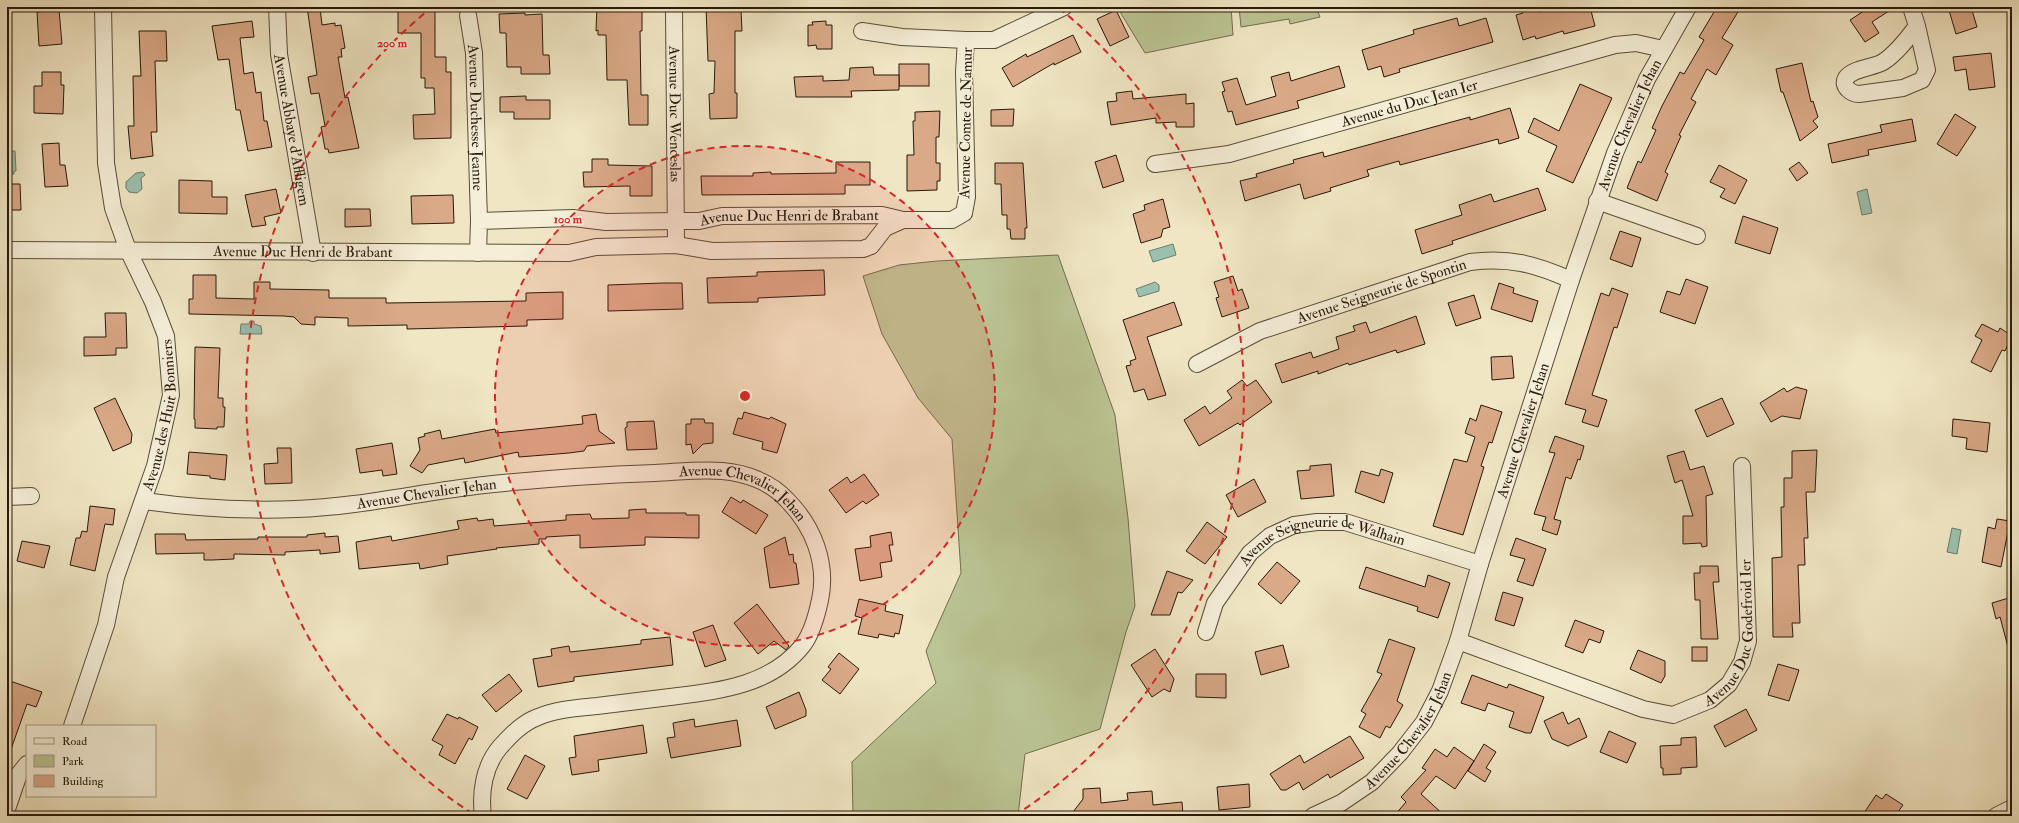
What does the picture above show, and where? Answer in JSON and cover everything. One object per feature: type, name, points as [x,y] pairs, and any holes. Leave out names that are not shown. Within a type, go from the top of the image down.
[{"type":"street","name":"Avenue des Huit Bonniers","points":[[72,725],[106,625],[116,577],[144,501],[155,466],[171,395],[170,363],[166,336],[153,302],[128,250],[113,208],[106,163],[103,7]]},
{"type":"street","name":"Avenue Abbaye d'Affligem","points":[[277,7],[279,54],[313,253]]},
{"type":"street","name":"Avenue Comte de Namur","points":[[964,213],[967,197],[964,72],[966,40],[994,40],[1064,7]]},
{"type":"street","name":"Avenue Chevalier Jehan","points":[[1313,816],[1341,803],[1372,782],[1400,754],[1424,722],[1440,691],[1458,641],[1480,564],[1597,201],[1631,113],[1663,49],[1688,7]]},
{"type":"street","points":[[1911,7],[1917,26],[1927,70],[1922,80],[1903,88],[1859,94],[1854,94],[1846,88],[1845,83],[1847,78],[1858,71],[1883,62],[1907,40],[1917,26]]},
{"type":"street","name":"Avenue Duc Wenceslas","points":[[674,8],[676,221]]},
{"type":"street","name":"Avenue Duchesse Jeanne","points":[[468,15],[474,53],[479,221]]},
{"type":"street","points":[[862,31],[902,37],[966,40]]},
{"type":"street","name":"Avenue du Duc Jean Ier","points":[[1154,164],[1229,154],[1616,45],[1636,43],[1663,49]]},
{"type":"street","points":[[1597,201],[1697,236]]},
{"type":"street","name":"Avenue Duc Henri de Brabant","points":[[479,221],[573,218],[606,222],[699,221],[722,216],[882,215],[903,220],[952,220],[964,213]]},
{"type":"street","name":"Avenue Duc Henri de Brabant","points":[[7,250],[313,253],[569,253],[596,247],[676,245],[712,251],[863,250],[871,246],[885,228],[903,220]]},
{"type":"street","points":[[478,253],[479,221]]},
{"type":"street","points":[[676,221],[676,245]]},
{"type":"street","name":"Avenue Seigneurie de Spontin","points":[[1197,364],[1260,331],[1470,262],[1487,259],[1511,260],[1552,272],[1571,280]]},
{"type":"street","name":"Avenue Duc Godefroid Ier","points":[[1458,641],[1643,709],[1673,714],[1710,700],[1729,684],[1742,662],[1748,641],[1742,466]]},
{"type":"street","name":"Avenue Chevalier Jehan","points":[[144,501],[188,507],[296,509],[382,501],[482,486],[621,474],[722,471],[747,476],[770,485],[782,494],[799,511],[813,536],[821,562],[823,587],[816,615],[804,643],[783,664],[762,677],[738,686],[708,692],[561,710],[536,717],[513,732],[495,753],[485,774],[481,802],[483,816]]},
{"type":"street","points":[[7,497],[31,496]]},
{"type":"street","name":"Avenue Seigneurie de Walhain","points":[[1206,632],[1215,603],[1250,553],[1270,536],[1294,525],[1317,522],[1345,522],[1480,564]]},
{"type":"street","points":[[7,809],[19,774],[26,765]]},
{"type":"street","points":[[1996,816],[2012,808]]},
{"type":"green space","points":[[1117,7],[1231,7],[1233,35],[1145,53]]},
{"type":"green space","points":[[1239,7],[1316,7],[1320,17],[1290,24],[1289,19],[1241,27]]},
{"type":"green space","points":[[1058,255],[1115,415],[1128,518],[1135,606],[1126,632],[1100,729],[1025,754],[1018,816],[853,816],[852,762],[936,683],[926,651],[961,573],[952,439],[918,398],[882,334],[863,276],[899,265],[937,261]]},
{"type":"shaded area","points":[[7,151],[15,151],[16,171],[14,171],[14,174],[9,174],[9,171],[7,171]]},
{"type":"shaded area","points":[[143,172],[145,175],[141,178],[142,189],[137,193],[129,192],[126,188],[126,182],[136,173]]},
{"type":"shaded area","points":[[1867,189],[1872,213],[1862,215],[1857,192]]},
{"type":"shaded area","points":[[1173,244],[1176,255],[1153,262],[1149,251]]},
{"type":"shaded area","points":[[1155,282],[1159,285],[1159,291],[1139,297],[1136,289]]},
{"type":"shaded area","points":[[250,321],[254,321],[254,324],[261,326],[262,334],[240,334],[241,324],[249,324]]},
{"type":"shaded area","points":[[1952,528],[1961,530],[1957,554],[1947,552]]},
{"type":"building","points":[[307,7],[320,7],[322,25],[335,23],[335,26],[341,25],[345,48],[341,49],[342,57],[338,57],[345,98],[348,97],[359,148],[329,153],[328,149],[325,149],[321,127],[325,126],[319,93],[311,94],[308,77],[317,75]]},
{"type":"building","points":[[597,7],[611,7],[611,9],[642,9],[642,31],[640,31],[641,95],[648,95],[648,125],[629,125],[627,80],[607,80],[606,35],[598,35],[598,30],[596,31]]},
{"type":"building","points":[[706,7],[723,7],[724,11],[741,10],[742,31],[735,31],[735,93],[737,93],[737,118],[710,119],[709,94],[714,93],[715,61],[708,61]]},
{"type":"building","points":[[1521,7],[1537,7],[1539,12],[1559,7],[1590,7],[1595,26],[1564,34],[1563,31],[1536,39],[1535,36],[1523,40],[1516,15],[1523,13]]},
{"type":"building","points":[[1717,7],[1741,7],[1722,38],[1733,45],[1716,75],[1707,69],[1691,99],[1696,102],[1679,135],[1681,136],[1665,172],[1668,174],[1657,201],[1627,188],[1638,161],[1641,163],[1656,130],[1652,128],[1662,106],[1680,72],[1684,74],[1704,40],[1699,37]]},
{"type":"building","points":[[1870,7],[1895,7],[1872,22],[1879,33],[1865,42],[1850,20]]},
{"type":"building","points":[[1948,7],[1971,7],[1977,27],[1956,34]]},
{"type":"building","points":[[59,10],[62,44],[39,46],[37,12]]},
{"type":"building","points":[[435,10],[435,57],[446,57],[446,72],[451,72],[451,138],[414,139],[413,115],[435,114],[434,88],[425,88],[425,78],[421,78],[421,33],[398,33],[398,11]]},
{"type":"building","points":[[1116,10],[1129,37],[1110,46],[1097,19]]},
{"type":"building","points":[[525,13],[525,15],[542,14],[543,55],[549,55],[550,74],[521,74],[521,67],[507,67],[506,33],[500,33],[499,14]]},
{"type":"building","points":[[1457,18],[1459,26],[1486,18],[1493,42],[1399,69],[1400,72],[1384,77],[1381,66],[1368,70],[1362,50],[1414,34],[1413,30]]},
{"type":"building","points":[[252,21],[254,37],[240,38],[244,74],[253,72],[256,93],[261,92],[264,121],[267,121],[272,147],[248,151],[240,110],[236,110],[229,59],[218,60],[212,26]]},
{"type":"building","points":[[826,21],[826,25],[832,25],[832,49],[817,49],[816,45],[808,46],[808,25],[813,25],[812,22]]},
{"type":"building","points":[[139,31],[166,31],[167,61],[155,61],[157,132],[151,132],[153,156],[131,159],[128,126],[134,126],[133,76],[141,76]]},
{"type":"building","points":[[1073,35],[1081,52],[1054,65],[1054,63],[1013,87],[1002,68],[1026,54],[1027,57]]},
{"type":"building","points":[[1991,53],[1995,87],[1969,90],[1966,69],[1955,71],[1953,57]]},
{"type":"building","points":[[1802,63],[1811,102],[1813,101],[1818,117],[1813,121],[1818,127],[1800,141],[1783,92],[1781,92],[1776,69]]},
{"type":"building","points":[[899,64],[929,64],[929,86],[899,86]]},
{"type":"building","points":[[1339,66],[1345,87],[1297,101],[1299,108],[1236,125],[1232,111],[1228,112],[1222,92],[1225,91],[1222,82],[1237,78],[1246,105],[1276,96],[1271,77],[1289,72],[1291,81]]},
{"type":"building","points":[[873,67],[874,75],[899,75],[899,90],[851,91],[852,97],[796,97],[794,77],[823,76],[823,81],[849,80],[850,68]]},
{"type":"building","points":[[42,72],[61,72],[61,85],[64,85],[63,114],[34,113],[34,86],[42,86]]},
{"type":"building","points":[[1580,84],[1612,98],[1573,183],[1546,171],[1557,146],[1528,132],[1534,118],[1559,131]]},
{"type":"building","points":[[1132,91],[1133,99],[1186,94],[1186,104],[1194,103],[1194,127],[1176,127],[1176,122],[1156,123],[1156,118],[1111,125],[1107,102],[1117,101],[1116,93]]},
{"type":"building","points":[[526,96],[526,100],[550,100],[550,119],[514,119],[514,112],[500,112],[500,97]]},
{"type":"building","points":[[1510,108],[1519,138],[1499,144],[1498,139],[1400,165],[1399,161],[1367,170],[1369,176],[1330,188],[1331,191],[1304,199],[1300,184],[1245,201],[1240,181],[1257,177],[1256,174],[1294,163],[1293,160],[1323,152],[1324,157],[1470,117],[1470,120]]},
{"type":"building","points":[[1014,109],[1013,126],[991,126],[991,110]]},
{"type":"building","points":[[940,111],[939,137],[936,137],[936,163],[940,163],[940,181],[937,181],[937,190],[907,191],[907,155],[914,155],[913,121],[915,121],[915,112]]},
{"type":"building","points":[[1955,114],[1976,127],[1957,156],[1937,144]]},
{"type":"building","points":[[1912,119],[1916,141],[1868,150],[1869,155],[1832,163],[1828,144],[1882,132],[1880,125]]},
{"type":"building","points":[[59,143],[60,165],[65,165],[68,186],[45,187],[42,144]]},
{"type":"building","points":[[1116,155],[1124,181],[1103,188],[1095,162]]},
{"type":"building","points":[[592,159],[608,159],[608,165],[652,166],[652,196],[630,196],[630,186],[584,187],[583,172],[592,172]]},
{"type":"building","points":[[836,162],[870,162],[870,185],[845,185],[845,194],[702,195],[701,176],[753,176],[753,173],[771,172],[771,174],[836,173]]},
{"type":"building","points":[[1799,162],[1808,173],[1797,181],[1789,169]]},
{"type":"building","points":[[995,163],[1023,163],[1027,228],[1025,228],[1025,239],[1011,239],[1010,229],[1007,229],[1007,215],[1002,215],[1001,184],[995,184]]},
{"type":"building","points":[[1719,165],[1747,180],[1735,204],[1720,197],[1725,189],[1710,182]]},
{"type":"building","points":[[179,180],[212,181],[212,197],[227,197],[227,214],[179,213]]},
{"type":"building","points":[[7,184],[20,184],[21,210],[7,210]]},
{"type":"building","points":[[1538,188],[1546,210],[1452,241],[1453,244],[1422,254],[1415,230],[1462,215],[1459,205],[1491,194],[1494,202]]},
{"type":"building","points":[[276,189],[281,213],[264,217],[266,225],[252,227],[245,195]]},
{"type":"building","points":[[453,195],[454,223],[412,224],[411,196]]},
{"type":"building","points":[[1163,199],[1170,227],[1163,229],[1161,237],[1141,243],[1133,214],[1145,210],[1144,205]]},
{"type":"building","points":[[345,209],[370,209],[371,226],[345,227]]},
{"type":"building","points":[[1743,216],[1778,228],[1770,254],[1735,243]]},
{"type":"building","points":[[1620,231],[1641,238],[1632,267],[1610,259]]},
{"type":"building","points":[[824,270],[825,295],[758,298],[758,302],[708,303],[707,278],[757,276],[757,272]]},
{"type":"building","points":[[193,275],[216,275],[216,298],[254,299],[254,282],[270,282],[270,289],[329,290],[329,298],[386,298],[386,303],[526,301],[526,293],[563,292],[563,319],[527,320],[527,326],[407,329],[407,325],[348,326],[348,318],[315,317],[315,325],[301,324],[294,317],[284,316],[189,314],[189,299],[193,299]]},
{"type":"building","points":[[1233,276],[1238,291],[1242,289],[1249,308],[1222,317],[1216,298],[1219,297],[1214,282]]},
{"type":"building","points":[[1686,279],[1708,287],[1695,324],[1660,312],[1667,291],[1680,295]]},
{"type":"building","points":[[682,283],[683,309],[608,311],[608,285]]},
{"type":"building","points":[[1499,283],[1514,288],[1513,293],[1538,301],[1532,322],[1491,309]]},
{"type":"building","points":[[1612,288],[1628,294],[1617,328],[1614,327],[1592,395],[1607,400],[1598,427],[1582,422],[1586,410],[1565,404],[1601,293],[1609,296]]},
{"type":"building","points":[[1474,295],[1481,318],[1456,326],[1448,303]]},
{"type":"building","points":[[1174,302],[1182,325],[1147,337],[1166,395],[1148,400],[1144,389],[1134,392],[1126,366],[1131,365],[1130,361],[1136,359],[1123,320]]},
{"type":"building","points":[[105,313],[126,313],[127,348],[116,348],[116,355],[84,356],[84,337],[106,337]]},
{"type":"building","points":[[1416,316],[1425,344],[1397,353],[1396,350],[1349,365],[1348,363],[1318,374],[1318,371],[1282,383],[1275,364],[1311,352],[1313,358],[1339,349],[1336,337],[1355,331],[1353,326],[1366,322],[1370,333]]},
{"type":"building","points":[[1982,324],[1998,332],[2000,328],[2012,336],[2005,351],[2002,350],[1991,372],[1971,362],[1982,340],[1975,336]]},
{"type":"building","points":[[195,347],[220,348],[218,398],[223,398],[223,407],[225,407],[224,427],[217,427],[217,429],[195,428]]},
{"type":"building","points":[[1512,356],[1514,378],[1492,380],[1491,357]]},
{"type":"building","points":[[1242,380],[1247,386],[1256,380],[1272,402],[1240,425],[1238,423],[1199,446],[1184,420],[1205,406],[1210,414],[1232,398],[1227,391]]},
{"type":"building","points":[[1796,387],[1807,390],[1800,419],[1782,416],[1771,422],[1760,403],[1784,388],[1787,392]]},
{"type":"building","points":[[115,398],[132,434],[131,443],[113,451],[94,408]]},
{"type":"building","points":[[1722,398],[1734,424],[1707,437],[1695,410]]},
{"type":"building","points":[[1481,405],[1502,412],[1492,443],[1489,442],[1481,466],[1484,467],[1463,535],[1433,526],[1454,459],[1467,462],[1475,437],[1465,433],[1470,418],[1476,421]]},
{"type":"building","points":[[744,412],[769,419],[771,417],[786,424],[777,453],[762,449],[763,442],[733,434],[738,418],[742,419]]},
{"type":"building","points":[[596,414],[599,431],[615,443],[587,446],[584,451],[569,453],[519,457],[518,452],[465,463],[464,458],[428,465],[422,473],[410,466],[420,450],[418,438],[425,436],[424,434],[440,430],[442,439],[495,429],[496,433],[583,424],[582,416]]},
{"type":"building","points":[[691,419],[704,419],[705,423],[713,423],[713,443],[703,444],[693,454],[691,444],[686,445],[686,424],[691,424]]},
{"type":"building","points":[[1953,419],[1990,423],[1987,452],[1966,449],[1967,438],[1952,436]]},
{"type":"building","points":[[654,421],[657,449],[627,450],[625,428],[627,427],[627,422]]},
{"type":"building","points":[[1555,436],[1584,446],[1580,460],[1578,459],[1571,479],[1566,477],[1554,519],[1561,521],[1557,535],[1542,530],[1546,517],[1534,514],[1555,453],[1549,452]]},
{"type":"building","points":[[392,443],[397,474],[383,476],[382,470],[360,473],[356,449]]},
{"type":"building","points":[[277,448],[291,448],[292,483],[265,484],[264,464],[278,463]]},
{"type":"building","points":[[1817,450],[1815,492],[1806,492],[1808,538],[1804,538],[1805,565],[1798,565],[1800,623],[1792,623],[1793,637],[1773,637],[1772,558],[1782,557],[1781,507],[1784,507],[1784,478],[1792,478],[1792,451]]},
{"type":"building","points":[[1684,451],[1690,470],[1704,466],[1713,494],[1706,496],[1707,546],[1702,547],[1701,543],[1683,544],[1683,516],[1693,516],[1682,480],[1675,483],[1667,456]]},
{"type":"building","points":[[189,452],[227,455],[225,480],[210,478],[210,476],[187,474]]},
{"type":"building","points":[[1331,464],[1334,496],[1301,499],[1297,471],[1310,470],[1310,466]]},
{"type":"building","points":[[1381,469],[1393,473],[1384,503],[1355,492],[1361,471],[1379,476]]},
{"type":"building","points":[[864,474],[879,495],[866,504],[863,501],[846,513],[829,490],[847,477],[851,483]]},
{"type":"building","points":[[1254,479],[1266,502],[1238,517],[1226,495]]},
{"type":"building","points":[[731,497],[741,503],[743,500],[768,515],[756,534],[722,512]]},
{"type":"building","points":[[90,506],[115,509],[113,525],[105,524],[95,571],[70,565],[76,538],[80,538],[82,531],[87,532]]},
{"type":"building","points":[[646,509],[646,513],[686,513],[686,515],[699,515],[699,538],[645,537],[645,545],[580,548],[580,535],[546,537],[546,539],[539,539],[539,544],[496,548],[497,549],[447,556],[448,564],[420,569],[419,563],[359,569],[356,542],[391,536],[392,541],[459,529],[457,521],[477,518],[478,521],[493,519],[494,526],[566,520],[566,515],[590,514],[592,519],[629,518],[629,510]]},
{"type":"building","points":[[1997,519],[2010,521],[2001,567],[1982,562],[1988,527],[1995,529]]},
{"type":"building","points":[[1207,522],[1227,537],[1205,564],[1186,551]]},
{"type":"building","points":[[891,532],[893,545],[889,545],[892,561],[880,563],[882,577],[860,581],[855,549],[871,547],[870,536]]},
{"type":"building","points":[[325,533],[325,537],[338,536],[340,552],[320,554],[320,550],[285,552],[285,555],[234,554],[234,559],[212,560],[204,560],[204,553],[156,554],[155,534],[185,534],[186,540],[258,539],[258,537],[307,537],[307,535]]},
{"type":"building","points":[[785,537],[789,555],[793,554],[794,563],[796,563],[799,584],[770,588],[764,548]]},
{"type":"building","points":[[1516,538],[1546,549],[1533,586],[1517,581],[1525,559],[1510,555]]},
{"type":"building","points":[[22,541],[50,546],[44,568],[17,561]]},
{"type":"building","points":[[1277,562],[1300,581],[1281,604],[1258,584]]},
{"type":"building","points":[[1700,566],[1718,566],[1719,582],[1713,582],[1718,639],[1701,639],[1700,600],[1695,600],[1694,573],[1700,573]]},
{"type":"building","points":[[1366,567],[1425,587],[1428,575],[1450,583],[1438,618],[1417,611],[1418,607],[1359,588]]},
{"type":"building","points":[[1167,571],[1193,580],[1182,593],[1178,592],[1170,615],[1151,615]]},
{"type":"building","points":[[1503,592],[1523,598],[1514,626],[1495,620]]},
{"type":"building","points":[[2012,597],[2012,647],[2008,647],[2000,617],[1996,619],[1992,603]]},
{"type":"building","points":[[859,599],[886,605],[885,611],[903,615],[899,634],[895,633],[894,637],[879,634],[878,638],[858,634],[862,618],[855,616]]},
{"type":"building","points":[[757,604],[789,646],[786,650],[774,641],[758,654],[734,623]]},
{"type":"building","points":[[1575,620],[1604,631],[1600,643],[1589,639],[1583,653],[1565,646]]},
{"type":"building","points":[[713,625],[726,660],[705,667],[693,632]]},
{"type":"building","points":[[670,637],[673,665],[574,677],[574,681],[538,687],[533,659],[552,656],[551,649],[569,646],[570,652],[641,644],[641,640]]},
{"type":"building","points":[[1389,639],[1415,648],[1397,701],[1403,705],[1390,728],[1386,726],[1380,738],[1359,727],[1366,714],[1361,711],[1382,674],[1377,672]]},
{"type":"building","points":[[1283,645],[1289,667],[1261,675],[1255,652]]},
{"type":"building","points":[[1692,647],[1707,647],[1707,661],[1692,661]]},
{"type":"building","points":[[1155,649],[1174,679],[1170,692],[1164,689],[1152,697],[1131,665]]},
{"type":"building","points":[[1638,650],[1665,661],[1665,676],[1661,683],[1630,669]]},
{"type":"building","points":[[839,653],[859,669],[840,694],[822,680],[831,669],[828,667]]},
{"type":"building","points":[[1778,664],[1799,670],[1789,701],[1768,695]]},
{"type":"building","points":[[509,674],[522,691],[496,712],[482,695]]},
{"type":"building","points":[[1196,674],[1226,674],[1226,698],[1196,697]]},
{"type":"building","points":[[1472,675],[1507,688],[1509,684],[1544,697],[1531,733],[1526,733],[1509,727],[1514,712],[1488,703],[1485,711],[1461,703]]},
{"type":"building","points":[[7,680],[42,692],[36,707],[27,704],[9,755],[7,755]]},
{"type":"building","points":[[799,692],[806,710],[806,716],[775,729],[766,707]]},
{"type":"building","points":[[1746,709],[1757,730],[1725,747],[1714,726]]},
{"type":"building","points":[[1563,712],[1568,724],[1579,718],[1587,737],[1568,746],[1552,739],[1544,721]]},
{"type":"building","points":[[447,714],[458,719],[459,717],[478,727],[472,740],[469,738],[455,764],[439,755],[443,746],[432,740]]},
{"type":"building","points":[[694,719],[695,727],[737,720],[741,746],[671,758],[667,738],[675,737],[673,723]]},
{"type":"building","points":[[643,725],[647,753],[598,760],[599,771],[572,775],[569,758],[576,757],[574,736]]},
{"type":"building","points":[[1609,731],[1636,743],[1627,763],[1600,752]]},
{"type":"building","points":[[1350,736],[1364,758],[1330,778],[1328,774],[1303,790],[1299,782],[1286,790],[1281,790],[1270,774],[1300,755],[1304,763]]},
{"type":"building","points":[[1696,737],[1697,767],[1681,768],[1681,774],[1663,775],[1663,768],[1661,768],[1660,746],[1681,745],[1681,738]]},
{"type":"building","points":[[1484,744],[1496,752],[1486,768],[1491,771],[1485,782],[1468,771]]},
{"type":"building","points":[[1454,747],[1474,761],[1455,789],[1436,776],[1421,794],[1445,816],[1394,816],[1406,802],[1401,797],[1426,770],[1422,768],[1435,749],[1447,757]]},
{"type":"building","points":[[525,755],[545,766],[527,799],[507,789]]},
{"type":"building","points":[[1249,784],[1250,807],[1219,810],[1217,787]]},
{"type":"building","points":[[1100,788],[1101,803],[1128,800],[1127,793],[1152,791],[1153,805],[1182,802],[1183,816],[1070,816],[1083,799],[1083,789]]},
{"type":"building","points":[[1886,794],[1903,805],[1895,816],[1862,816],[1876,795],[1882,799]]}]
